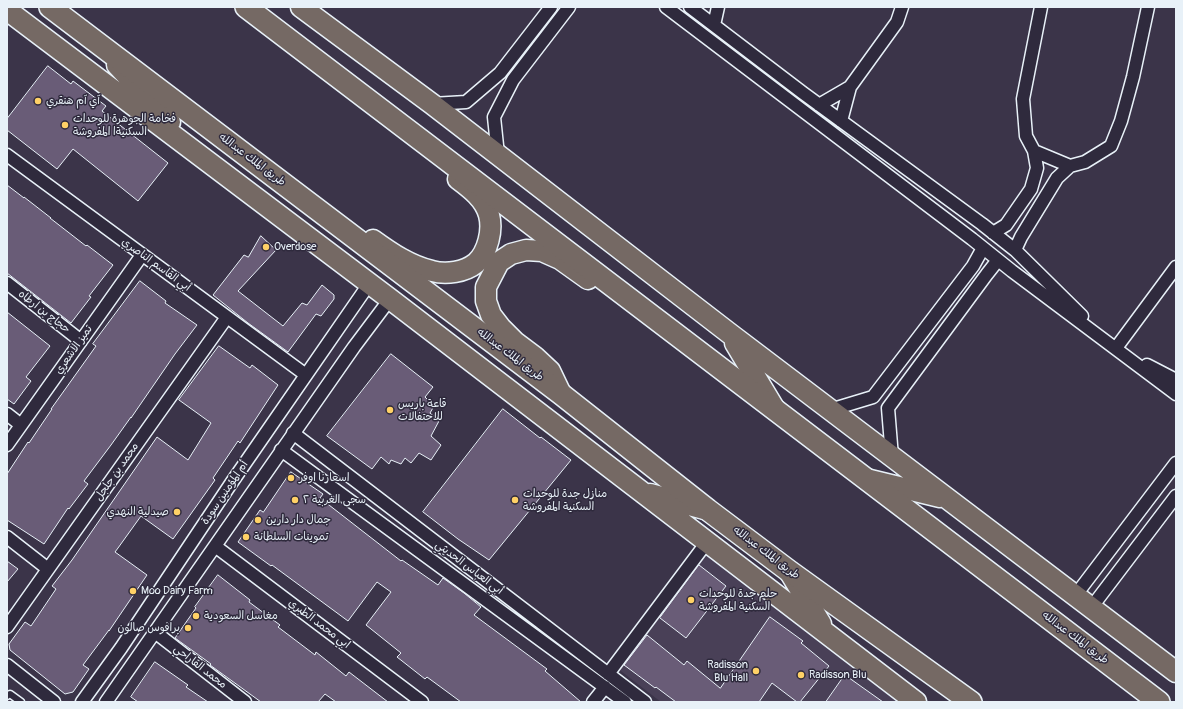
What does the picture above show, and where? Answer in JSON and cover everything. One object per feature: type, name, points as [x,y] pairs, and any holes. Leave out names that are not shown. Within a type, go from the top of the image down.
[{"type":"highway","name":"طريق الملك عبدالله","points":[[50,7],[561,394],[708,510],[789,571],[971,702]]},
{"type":"highway","name":"طريق الملك عبدالله","points":[[246,7],[1159,702]]},
{"type":"main road","points":[[301,7],[432,104],[729,333],[1176,672]]},
{"type":"main road","points":[[7,10],[390,299],[916,702]]},
{"type":"main road","points":[[96,43],[206,161]]},
{"type":"main road","points":[[345,230],[370,238],[398,257],[433,272],[458,272],[476,262],[483,253],[489,240],[491,228],[489,214],[484,202],[468,187],[430,158],[420,148],[413,134]]},
{"type":"main road","points":[[561,394],[550,371],[535,357],[515,342],[491,315],[486,300],[486,287],[499,262],[511,254],[526,250],[542,251],[560,259],[612,295],[639,306]]},
{"type":"main road","points":[[729,333],[775,410]]},
{"type":"main road","points":[[866,479],[947,499]]},
{"type":"main road","points":[[640,491],[708,510]]},
{"type":"main road","points":[[789,571],[826,633]]},
{"type":"main road","points":[[1133,682],[1154,702]]},
{"type":"street","points":[[432,104],[466,102],[500,73],[551,7]]},
{"type":"street","points":[[498,155],[494,117],[513,80],[569,7]]},
{"type":"street","points":[[666,7],[1176,394]]},
{"type":"street","points":[[714,25],[718,7]]},
{"type":"street","points":[[841,121],[850,87],[897,22],[902,7]]},
{"type":"street","points":[[993,234],[1006,225],[1031,189],[1037,168],[1034,151],[1026,136],[1023,99],[1041,7]]},
{"type":"street","points":[[1015,250],[1020,237],[1057,178],[1070,166],[1085,162],[1111,146],[1121,120],[1131,85],[1148,7]]},
{"type":"street","points":[[693,8],[819,106],[1015,250],[1116,348],[1176,380]]},
{"type":"street","points":[[819,106],[850,87]]},
{"type":"street","points":[[1034,151],[1070,166]]},
{"type":"street","name":"أبي القاسم الناصري","points":[[7,155],[306,375]]},
{"type":"street","points":[[830,410],[872,397],[973,266],[983,248]]},
{"type":"street","name":"تميز الاشعري","points":[[7,445],[142,255]]},
{"type":"street","points":[[892,457],[888,408],[998,260]]},
{"type":"street","points":[[1116,348],[1176,267]]},
{"type":"street","name":"حجاج بن ارطاه","points":[[7,284],[81,341]]},
{"type":"street","name":"أم المؤمنين سودة","points":[[82,702],[121,648],[232,482],[369,284]]},
{"type":"street","name":"أم المؤمنين سودة","points":[[106,702],[281,450],[390,299]]},
{"type":"street","name":"محمد بن جلجل","points":[[7,627],[227,317]]},
{"type":"street","points":[[7,414],[21,425]]},
{"type":"street","name":"أبي العباس الحديثي","points":[[293,433],[645,702]]},
{"type":"street","name":"أبي العباس الحديثي","points":[[281,450],[625,702]]},
{"type":"street","points":[[1075,596],[1176,463]]},
{"type":"street","points":[[1091,608],[1176,496]]},
{"type":"street","points":[[7,537],[48,569]]},
{"type":"street","points":[[608,674],[707,542]]},
{"type":"street","name":"ابي محمد الطبري","points":[[215,546],[422,702]]},
{"type":"street","name":"محمد القاراحي","points":[[155,632],[245,702]]},
{"type":"street","points":[[7,665],[54,702]]},
{"type":"street","points":[[593,702],[605,687]]},
{"type":"lane","points":[[7,696],[10,694],[21,702]]},
{"type":"shaded area","points":[[707,552],[902,702],[661,702],[617,668]]},
{"type":"building","points":[[48,66],[71,84],[73,81],[106,106],[102,111],[168,163],[138,201],[73,149],[57,169],[7,130],[7,119]]},
{"type":"building","points":[[7,185],[113,265],[89,296],[91,297],[71,323],[7,273]]},
{"type":"building","points":[[261,236],[276,250],[238,291],[283,326],[302,303],[307,305],[322,285],[334,295],[334,299],[321,316],[316,314],[288,352],[213,295],[244,255],[248,257]]},
{"type":"building","points":[[140,281],[166,301],[165,303],[197,325],[84,481],[88,484],[69,509],[68,508],[44,544],[7,520],[7,474],[96,346],[93,344]]},
{"type":"building","points":[[7,312],[50,346],[26,377],[31,381],[14,404],[7,399]]},
{"type":"building","points":[[219,346],[250,368],[252,365],[278,385],[240,443],[238,441],[213,478],[215,480],[173,539],[141,516],[115,552],[147,575],[109,631],[83,665],[89,669],[73,692],[65,694],[10,650],[9,644],[25,622],[31,626],[56,589],[52,586],[72,560],[157,437],[188,460],[211,423],[179,400]]},
{"type":"building","name":"قاعة باريس للاحتفالات","points":[[391,354],[433,387],[425,397],[434,406],[430,413],[439,421],[431,436],[441,445],[431,460],[419,453],[411,463],[405,458],[401,464],[391,460],[389,464],[381,457],[372,469],[327,436]]},
{"type":"building","points":[[503,409],[571,460],[489,560],[458,539],[423,512]]},
{"type":"building","points":[[291,472],[323,494],[320,498],[401,561],[402,560],[438,585],[443,578],[464,593],[481,607],[474,615],[547,669],[545,671],[581,702],[461,702],[427,677],[425,679],[397,657],[401,653],[366,625],[391,592],[377,582],[348,621],[238,542],[260,510],[263,512]]},
{"type":"building","points":[[7,561],[18,569],[7,582]]},
{"type":"building","name":"حلم جدة للوحدات السكنية المفروشة","points":[[699,565],[726,586],[686,638],[660,618]]},
{"type":"building","points":[[218,575],[250,600],[249,602],[280,625],[278,627],[315,655],[316,652],[346,676],[349,672],[388,702],[336,702],[325,694],[318,702],[261,702],[210,665],[211,664],[175,638]]},
{"type":"building","points":[[770,617],[803,641],[801,643],[829,666],[800,702],[797,702],[772,683],[759,702],[676,702],[624,665],[647,635],[684,665],[687,661],[720,688]]},
{"type":"building","points":[[155,662],[188,685],[186,687],[208,702],[138,702],[131,697]]},
{"type":"building","points":[[845,675],[883,702],[826,702]]},
{"type":"place","name":"آي آم هنقري","points":[[38,101]]},
{"type":"place","name":"فخامة الجوهرة للوحدات السكنيةا المفروشة","points":[[65,125]]},
{"type":"place","name":"Overdose","points":[[266,247]]},
{"type":"place","name":"قاعة باريس للاحتفالات","points":[[390,410]]},
{"type":"place","name":"اسعارنا اوفر","points":[[291,478]]},
{"type":"place","name":"سجى الغربية ٢","points":[[295,500]]},
{"type":"place","name":"منازل جدة للوحدات السكنية المفروشة","points":[[515,500]]},
{"type":"place","name":"صيدلية النهدي","points":[[177,512]]},
{"type":"place","name":"جمال دار دارين","points":[[258,520]]},
{"type":"place","name":"تموينات السلطانة","points":[[246,537]]},
{"type":"place","name":"Moo Dairy Farm","points":[[133,591]]},
{"type":"place","name":"حلم جدة للوحدات السكنية المفروشة","points":[[691,600]]},
{"type":"place","name":"مغاسل السعودية","points":[[196,616]]},
{"type":"place","name":"برافوس صالون","points":[[188,628]]},
{"type":"place","name":"Radisson Blu Hall","points":[[756,671]]},
{"type":"place","name":"Radisson Blu","points":[[801,675]]}]
